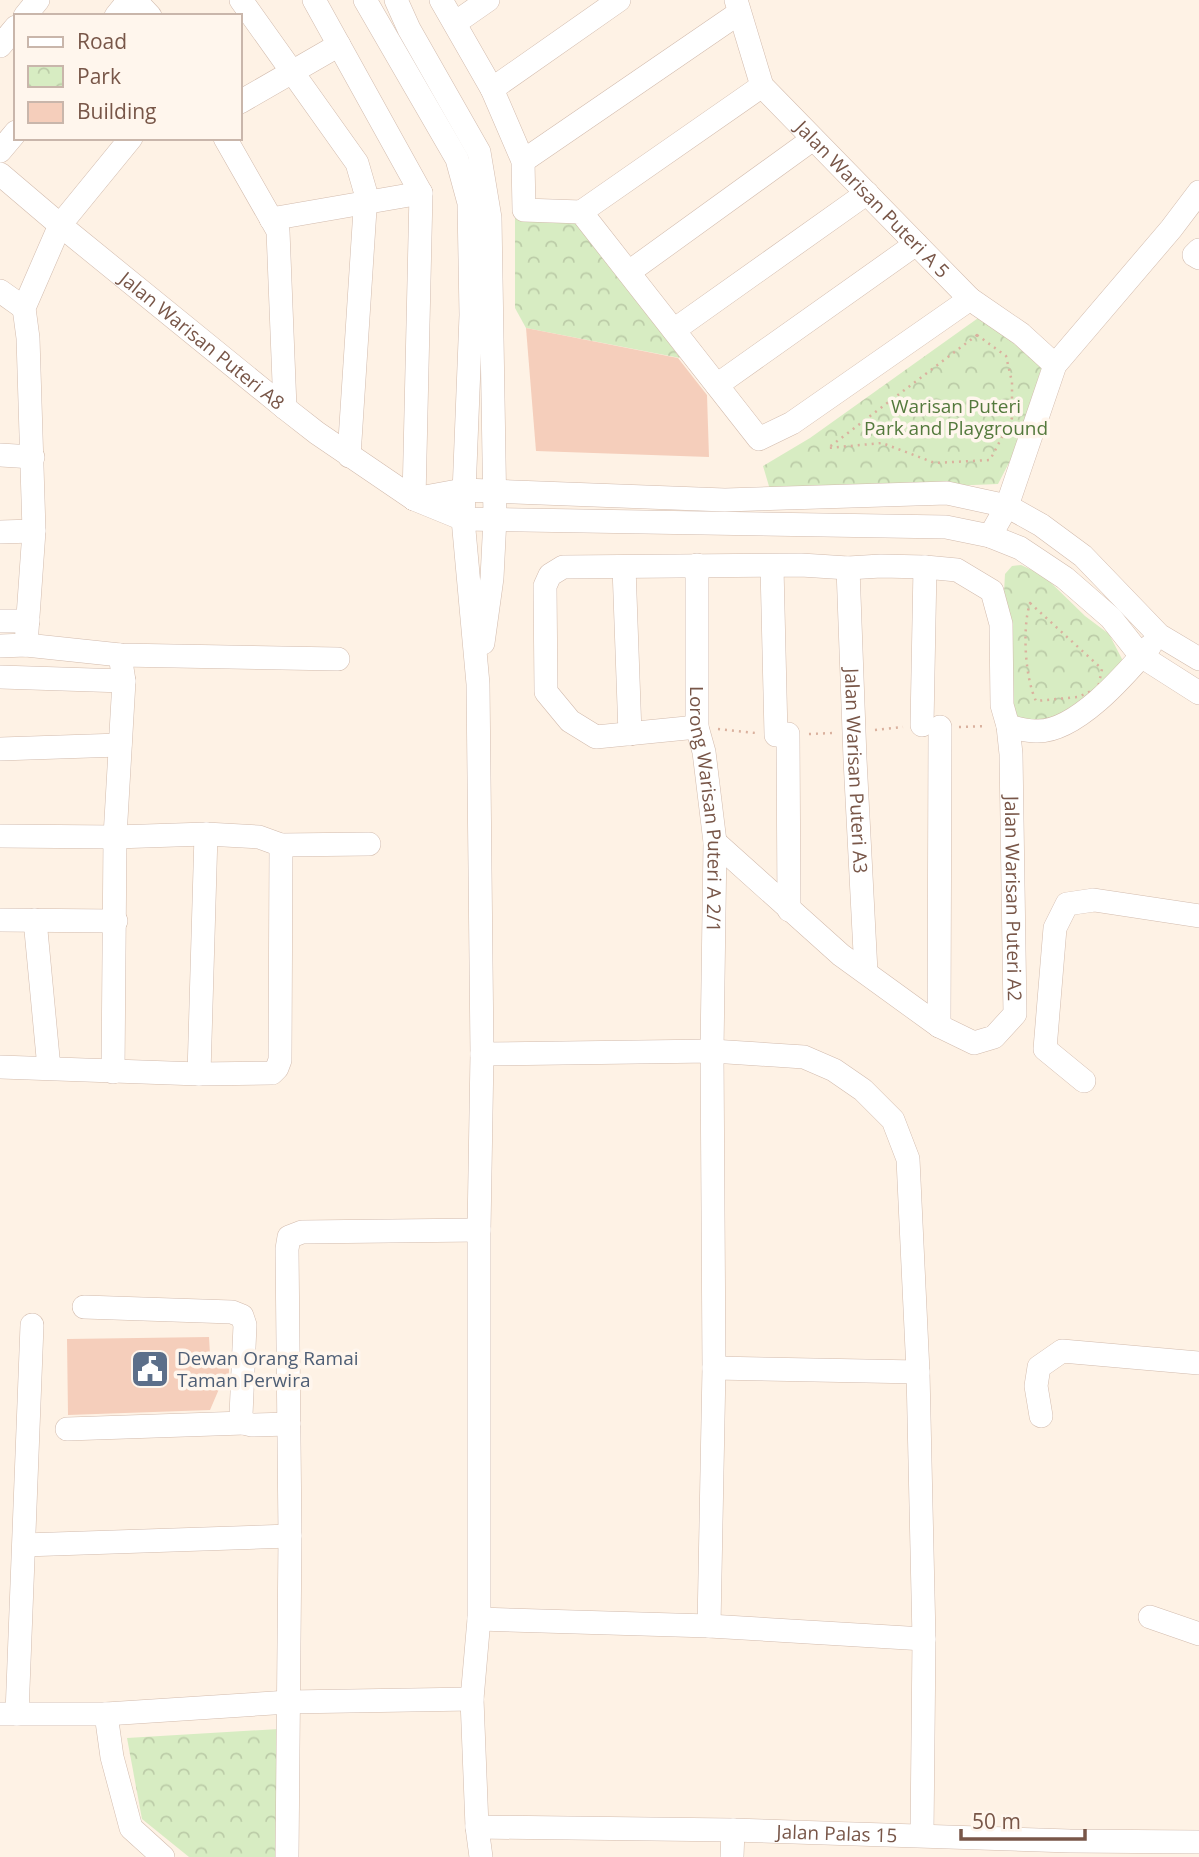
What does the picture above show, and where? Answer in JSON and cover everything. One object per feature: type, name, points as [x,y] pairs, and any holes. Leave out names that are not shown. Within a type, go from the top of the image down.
[{"type":"street","points":[[27,14],[38,0]]},
{"type":"street","points":[[241,0],[357,163],[366,194],[349,456]]},
{"type":"street","points":[[314,0],[421,193],[414,499],[463,490],[725,500],[947,493],[1007,506],[1041,525],[1083,555],[1159,635],[1199,659]]},
{"type":"street","points":[[365,0],[457,159],[468,203],[471,315],[463,519],[478,684],[482,1054],[479,1619],[472,1699],[477,1827],[481,1857]]},
{"type":"street","points":[[396,0],[409,29],[479,152],[490,218],[495,518],[492,578],[478,684]]},
{"type":"street","points":[[441,0],[492,89],[523,161],[524,210],[581,212],[762,86]]},
{"type":"street","points":[[455,23],[488,0]]},
{"type":"street","points":[[492,89],[619,0]]},
{"type":"street","points":[[121,14],[144,5]]},
{"type":"street","points":[[523,161],[738,7]]},
{"type":"street","name":"Jalan Warisan Puteri A 5","points":[[738,7],[762,86],[970,299],[1021,334],[1055,365]]},
{"type":"street","points":[[0,46],[14,29]]},
{"type":"street","points":[[242,101],[339,45]]},
{"type":"street","points":[[0,151],[14,134]]},
{"type":"street","points":[[629,272],[813,139]]},
{"type":"street","points":[[26,645],[34,531],[33,457],[24,308],[60,225],[129,140]]},
{"type":"street","points":[[226,140],[278,231],[285,408]]},
{"type":"street","name":"Jalan Warisan Puteri A8","points":[[0,174],[285,408],[349,456],[414,499],[463,519]]},
{"type":"street","points":[[990,536],[1007,506],[1055,365],[1171,229],[1199,192]]},
{"type":"street","points":[[271,219],[421,193]]},
{"type":"street","points":[[674,330],[867,193]]},
{"type":"street","points":[[581,212],[759,439],[792,423],[970,299]]},
{"type":"street","points":[[717,385],[916,244]]},
{"type":"street","points":[[1199,250],[1194,255],[1199,258]]},
{"type":"street","points":[[0,291],[24,308]]},
{"type":"street","points":[[0,455],[33,457]]},
{"type":"street","points":[[463,519],[946,527],[990,536],[1020,548],[1065,578],[1111,618],[1141,656],[1197,694]]},
{"type":"street","points":[[0,532],[34,531]]},
{"type":"street","name":"Lorong Warisan Puteri A 2/1","points":[[697,565],[697,727],[704,752],[715,842],[712,1051],[714,1368],[709,1626]]},
{"type":"street","points":[[697,727],[596,737],[570,721],[546,692],[545,586],[550,575],[563,567],[925,567],[939,1026]]},
{"type":"street","points":[[624,567],[630,734]]},
{"type":"street","points":[[772,567],[789,910]]},
{"type":"street","name":"Jalan Warisan Puteri A2","points":[[925,567],[957,570],[992,591],[1001,624],[1002,705],[1012,754],[1015,1014],[994,1037],[974,1043],[939,1026]]},
{"type":"street","name":"Jalan Warisan Puteri A3","points":[[848,568],[866,972]]},
{"type":"street","points":[[0,621],[28,621]]},
{"type":"street","points":[[1008,726],[1037,732],[1070,722],[1107,692],[1159,635]]},
{"type":"street","points":[[0,646],[26,645],[120,655],[338,659]]},
{"type":"street","points":[[113,1072],[115,837],[124,681],[120,655]]},
{"type":"street","points":[[0,677],[124,681]]},
{"type":"street","points":[[0,749],[120,745]]},
{"type":"street","points":[[199,1074],[206,834]]},
{"type":"street","points":[[0,836],[115,837],[206,834],[259,837],[281,845],[369,844]]},
{"type":"street","points":[[715,842],[841,955],[939,1026]]},
{"type":"street","points":[[0,1067],[199,1074],[272,1073],[280,1060],[281,845]]},
{"type":"street","points":[[1084,1082],[1045,1049],[1055,928],[1067,904],[1094,900],[1199,915]]},
{"type":"street","points":[[0,920],[116,921]]},
{"type":"street","points":[[35,920],[49,1068]]},
{"type":"street","points":[[482,1054],[712,1051],[804,1057],[834,1070],[863,1090],[893,1120],[908,1159],[918,1372],[924,1639],[922,1835]]},
{"type":"street","points":[[287,1857],[289,1237],[302,1232],[479,1230]]},
{"type":"street","points":[[84,1307],[232,1312],[242,1315],[245,1325],[241,1415],[244,1423]]},
{"type":"street","points":[[32,1325],[24,1545],[9,1714],[106,1714],[289,1702],[472,1699]]},
{"type":"street","points":[[1041,1416],[1036,1386],[1039,1367],[1062,1351],[1199,1363]]},
{"type":"street","points":[[714,1368],[918,1372]]},
{"type":"street","points":[[67,1429],[289,1424]]},
{"type":"street","points":[[24,1545],[290,1536]]},
{"type":"street","points":[[1150,1616],[1199,1634]]},
{"type":"street","points":[[479,1619],[709,1626],[924,1639]]},
{"type":"street","points":[[106,1714],[112,1757],[131,1828],[163,1857]]},
{"type":"street","name":"Jalan Palas 15","points":[[477,1827],[733,1830],[1070,1842],[1199,1842]]},
{"type":"street","points":[[733,1830],[733,1857]]},
{"type":"path","points":[[977,335],[1006,356],[1012,382],[1012,418],[990,460],[935,463],[882,443],[828,448],[977,335]]},
{"type":"path","points":[[1030,603],[1102,669],[1098,688],[1079,697],[1036,701],[1030,688],[1025,619],[1030,603]]},
{"type":"path","points":[[854,733],[931,726],[1008,726]]},
{"type":"green space","points":[[515,214],[579,219],[680,358],[526,328],[515,308]]},
{"type":"green space","name":"Warisan Puteri Park and Playground","points":[[981,316],[1042,367],[1013,455],[998,484],[771,493],[763,466],[810,438]]},
{"type":"green space","points":[[1021,565],[1043,575],[1085,616],[1109,634],[1122,659],[1120,676],[1075,715],[1039,725],[1012,716],[1005,574],[1012,566]]},
{"type":"green space","points":[[279,1729],[280,1857],[189,1857],[142,1819],[127,1738]]},
{"type":"building","points":[[526,328],[678,358],[707,395],[709,457],[536,451]]},
{"type":"building","name":"Dewan Orang Ramai Taman Perwira","points":[[209,1337],[210,1354],[230,1354],[228,1386],[219,1389],[210,1410],[68,1415],[67,1339]]},
{"type":"place","name":"Dewan Orang Ramai Taman Perwira","points":[[150,1369]]}]
